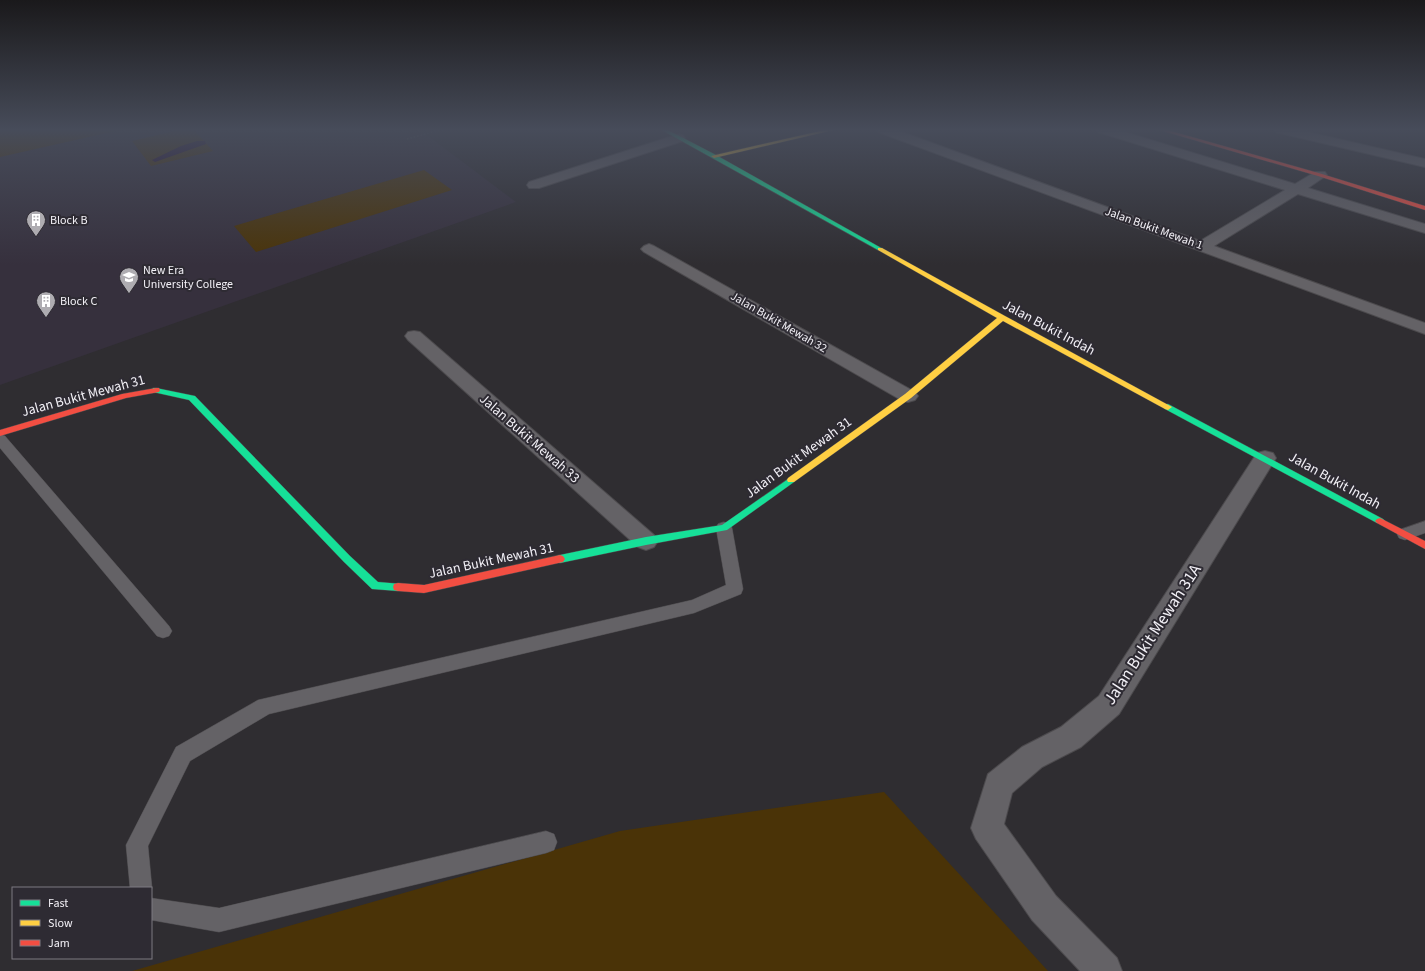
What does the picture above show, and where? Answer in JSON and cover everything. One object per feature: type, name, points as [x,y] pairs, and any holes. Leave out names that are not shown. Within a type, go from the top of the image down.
[{"type":"street","points":[[534,185],[567,174]]},
{"type":"street","name":"Jalan Bukit Indah","points":[[747,174],[1002,318],[1425,545]]},
{"type":"street","name":"Jalan Bukit Mewah 1","points":[[1006,174],[1425,329]]},
{"type":"street","points":[[1248,174],[1425,229]]},
{"type":"street","points":[[1203,246],[1298,190],[1320,175],[1425,208]]},
{"type":"street","name":"Jalan Bukit Mewah 32","points":[[650,249],[908,396]]},
{"type":"street","name":"Jalan Bukit Mewah 31","points":[[0,433],[124,396],[159,389],[192,398],[347,559],[376,586],[424,589],[646,541],[724,528],[908,396],[1002,318]]},
{"type":"street","name":"Jalan Bukit Mewah 33","points":[[414,336],[646,541]]},
{"type":"street","name":"Jalan Bukit Mewah 31A","points":[[1104,971],[1044,908],[987,828],[999,784],[1032,757],[1071,737],[1109,704],[1265,458]]},
{"type":"lane","points":[[0,439],[163,631]]},
{"type":"lane","points":[[1405,534],[1425,527]]},
{"type":"lane","points":[[141,887],[137,845],[182,754],[265,706],[694,606],[735,589],[724,528]]},
{"type":"lane","points":[[152,909],[219,920],[546,842]]},
{"type":"shaded area","name":"New Era University College","points":[[0,174],[479,174],[516,202],[0,385]]},
{"type":"shaded area","points":[[409,174],[430,174],[452,190],[256,252],[234,226]]},
{"type":"shaded area","points":[[884,792],[1048,971],[132,971],[620,831]]},
{"type":"traffic: fast","points":[[747,174],[880,249]]},
{"type":"traffic: fast","points":[[156,390],[192,398],[347,559],[376,586],[398,587]]},
{"type":"traffic: fast","points":[[1168,407],[1380,521]]},
{"type":"traffic: fast","points":[[560,559],[646,541],[724,528],[791,480]]},
{"type":"traffic: slow","points":[[880,249],[1002,318],[1168,407]]},
{"type":"traffic: slow","points":[[791,480],[908,396],[1002,318]]},
{"type":"traffic: jam","points":[[1318,174],[1425,208]]},
{"type":"traffic: jam","points":[[0,433],[125,396],[156,390]]},
{"type":"traffic: jam","points":[[1380,521],[1425,545]]},
{"type":"traffic: jam","points":[[398,587],[424,589],[560,559]]},
{"type":"place","name":"Block B","points":[[36,237]]},
{"type":"place","name":"New Era University College","points":[[129,294]]},
{"type":"place","name":"Block C","points":[[46,318]]}]
